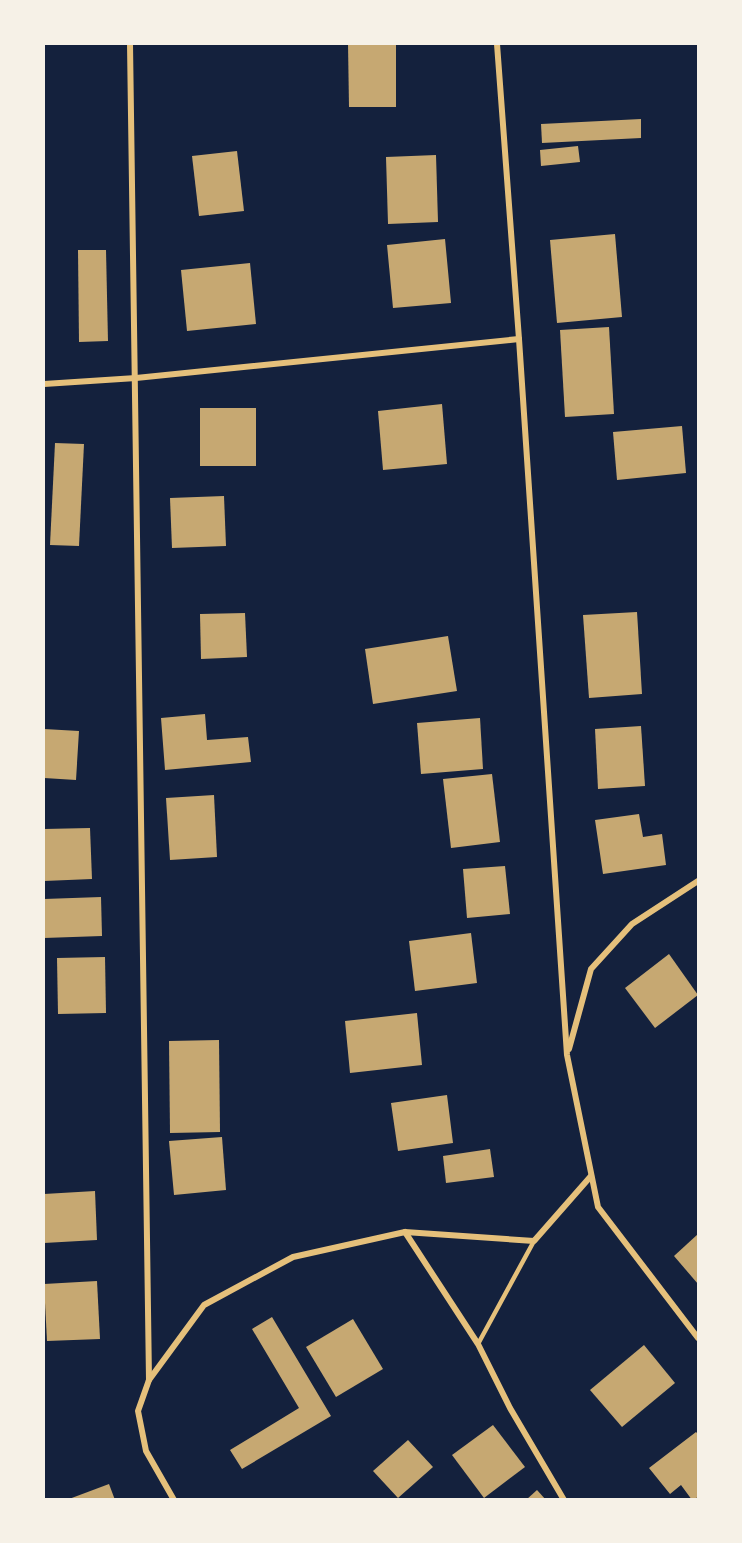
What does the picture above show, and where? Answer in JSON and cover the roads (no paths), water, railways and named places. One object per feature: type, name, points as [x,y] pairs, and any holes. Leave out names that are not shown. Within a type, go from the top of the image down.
[{"type":"street","points":[[130,44],[149,1380]]},
{"type":"street","points":[[497,44],[567,1055],[598,1207],[699,1338]]},
{"type":"street","points":[[44,384],[136,378],[519,339]]},
{"type":"street","points":[[567,1055],[591,969],[632,924],[699,881]]},
{"type":"street","points":[[174,1500],[146,1452],[138,1411],[149,1380],[204,1305],[293,1257],[405,1232],[534,1241],[591,1176]]},
{"type":"street","points":[[405,1232],[478,1344],[510,1408],[564,1500]]},
{"type":"lane","points":[[478,1344],[534,1241]]}]
